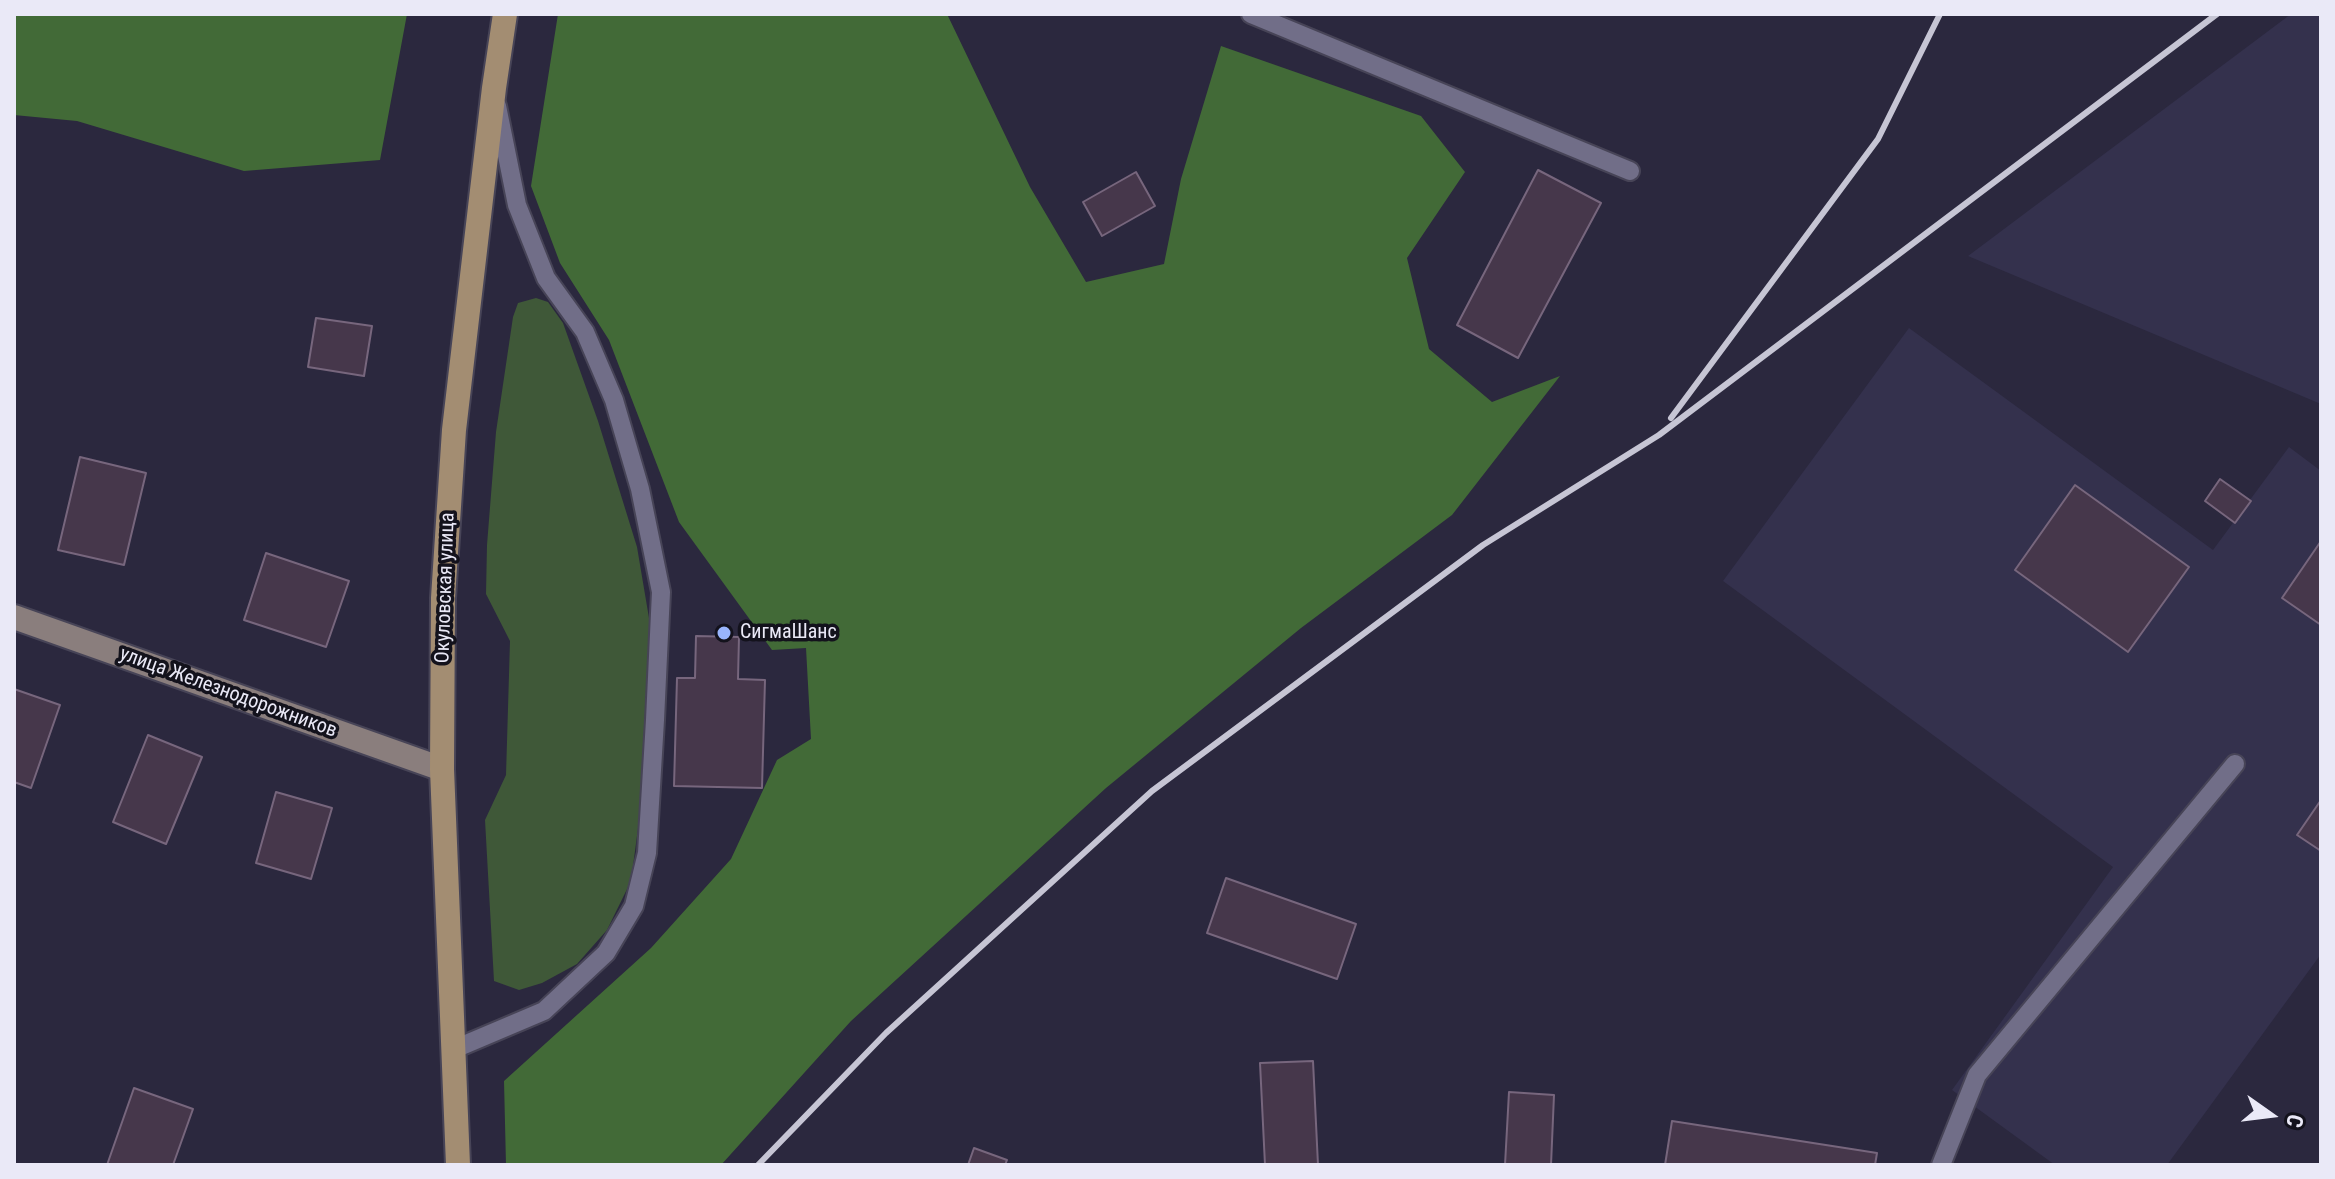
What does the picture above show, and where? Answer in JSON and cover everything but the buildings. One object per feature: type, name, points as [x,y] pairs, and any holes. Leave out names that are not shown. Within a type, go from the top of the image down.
[{"type":"main road","name":"Окуловская улица","points":[[458,1165],[442,769],[443,598],[454,430],[505,14]]},
{"type":"street","name":"улица Железнодорожников","points":[[14,617],[442,769]]},
{"type":"lane","points":[[1251,14],[1630,171]]},
{"type":"lane","points":[[452,1050],[544,1011],[606,953],[634,906],[647,853],[660,620],[661,592],[640,489],[614,400],[585,332],[546,278],[517,205],[494,88]]},
{"type":"lane","points":[[1941,1165],[1977,1075],[2235,764]]},
{"type":"shaded area","points":[[2291,14],[2321,14],[2321,404],[1968,256]]},
{"type":"shaded area","points":[[1909,328],[2213,550],[2289,447],[2321,471],[2321,954],[2167,1165],[2055,1165],[1952,1090],[2113,867],[1723,581]]},
{"type":"green space","points":[[14,14],[407,14],[380,160],[244,171],[77,121],[14,115]]},
{"type":"green space","points":[[558,14],[947,14],[1030,187],[1086,282],[1164,264],[1181,179],[1221,46],[1421,116],[1465,172],[1407,258],[1429,349],[1492,402],[1560,376],[1452,515],[1301,628],[1106,788],[851,1021],[721,1165],[506,1165],[504,1081],[651,948],[731,859],[777,760],[811,739],[806,648],[772,650],[679,522],[609,340],[560,263],[531,186]]},
{"type":"green space","points":[[536,298],[548,302],[563,323],[598,421],[637,547],[650,624],[639,821],[631,881],[607,930],[577,964],[542,983],[519,990],[494,981],[485,820],[506,775],[510,641],[486,594],[487,545],[496,432],[513,317],[518,303]]},
{"type":"railway","points":[[1671,418],[1878,139],[1940,14]]},
{"type":"railway","points":[[758,1165],[886,1033],[1152,791],[1483,545],[1659,435],[2217,14]]},
{"type":"place","name":"СигмаШанс","points":[[724,633]]}]
